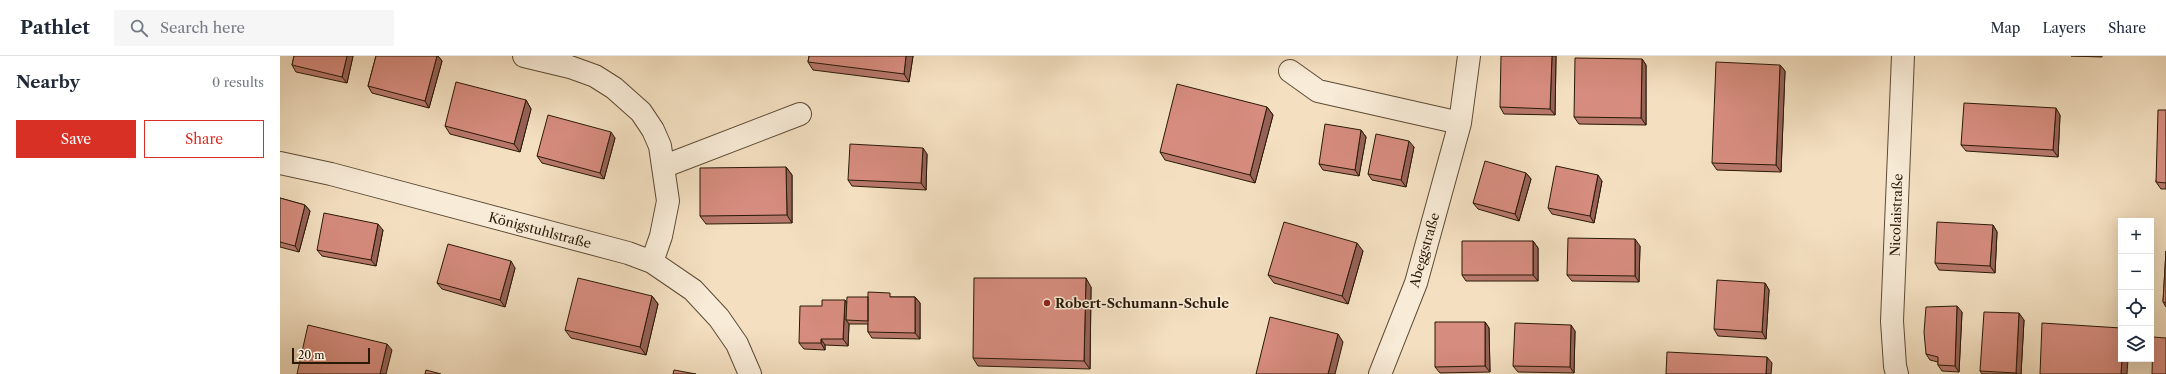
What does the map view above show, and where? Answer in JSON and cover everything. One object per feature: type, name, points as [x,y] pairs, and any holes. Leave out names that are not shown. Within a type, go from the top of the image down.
[{"type":"street","points":[[524,56],[570,67],[595,76],[614,88],[640,112],[653,130],[660,146],[665,166],[668,201],[666,218],[652,262]]},
{"type":"street","name":"Abeggstraße","points":[[1380,374],[1416,284],[1460,123],[1469,56]]},
{"type":"street","name":"Nicolaistraße","points":[[1897,374],[1895,366],[1892,321],[1903,56]]},
{"type":"street","points":[[1290,71],[1318,91],[1460,123]]},
{"type":"street","points":[[665,166],[800,114]]},
{"type":"street","name":"Königstuhlstraße","points":[[280,163],[347,178],[620,251],[652,262],[693,290],[719,318],[737,344],[750,374]]},
{"type":"building","points":[[294,56],[347,56],[342,77],[292,65]]},
{"type":"building","points":[[376,56],[437,56],[425,101],[368,86]]},
{"type":"building","points":[[809,56],[906,56],[904,74],[808,62]]},
{"type":"building","points":[[1501,56],[1552,56],[1550,109],[1500,107]]},
{"type":"building","points":[[1575,58],[1642,59],[1641,118],[1574,117]]},
{"type":"building","points":[[1716,62],[1780,65],[1776,165],[1712,163]]},
{"type":"building","points":[[456,82],[526,100],[514,144],[445,126]]},
{"type":"building","points":[[1177,84],[1267,107],[1250,175],[1160,152]]},
{"type":"building","points":[[1964,103],[2056,108],[2053,150],[1961,145]]},
{"type":"building","points":[[2158,110],[2166,110],[2166,183],[2156,182]]},
{"type":"building","points":[[548,115],[611,132],[600,173],[537,156]]},
{"type":"building","points":[[1325,124],[1361,130],[1355,170],[1319,164]]},
{"type":"building","points":[[1376,134],[1409,141],[1401,180],[1368,174]]},
{"type":"building","points":[[850,144],[923,148],[921,183],[848,180]]},
{"type":"building","points":[[1485,161],[1526,173],[1515,214],[1473,203]]},
{"type":"building","points":[[1556,166],[1598,175],[1590,216],[1548,208]]},
{"type":"building","points":[[786,167],[787,215],[700,216],[700,168]]},
{"type":"building","points":[[280,198],[305,205],[295,246],[280,242]]},
{"type":"building","points":[[324,213],[378,224],[371,260],[317,250]]},
{"type":"building","points":[[1284,222],[1357,243],[1342,296],[1268,275]]},
{"type":"building","points":[[1937,222],[1993,225],[1990,266],[1935,263]]},
{"type":"building","points":[[1568,238],[1635,239],[1635,276],[1567,275]]},
{"type":"building","points":[[1462,241],[1533,241],[1533,275],[1462,275]]},
{"type":"building","points":[[448,244],[511,261],[500,300],[437,283]]},
{"type":"building","points":[[2166,251],[2166,303],[2163,302]]},
{"type":"building","points":[[578,278],[652,296],[640,347],[565,330]]},
{"type":"building","points":[[974,278],[1086,278],[1084,361],[973,358]]},
{"type":"building","points":[[1717,280],[1765,283],[1762,332],[1714,329]]},
{"type":"building","points":[[868,292],[890,293],[890,297],[915,297],[915,333],[868,332]]},
{"type":"building","points":[[847,297],[868,297],[868,321],[846,320]]},
{"type":"building","points":[[822,300],[845,300],[843,339],[821,339],[821,343],[799,343],[800,306],[822,306]]},
{"type":"building","points":[[1957,306],[1955,366],[1938,365],[1938,357],[1926,354],[1924,332],[1926,307]]},
{"type":"building","points":[[1984,312],[2019,313],[2016,373],[1980,371]]},
{"type":"building","points":[[1270,317],[1338,334],[1328,374],[1256,374]]},
{"type":"building","points":[[1435,322],[1485,322],[1485,366],[1435,367]]},
{"type":"building","points":[[1515,323],[1571,325],[1570,367],[1513,366]]},
{"type":"building","points":[[2042,323],[2118,328],[2118,362],[2122,362],[2121,374],[2040,374]]},
{"type":"building","points":[[308,325],[387,344],[380,374],[297,374]]},
{"type":"building","points":[[2154,337],[2166,338],[2166,374],[2152,374],[2152,362],[2154,362]]},
{"type":"building","points":[[1667,352],[1767,357],[1766,374],[1666,374]]},
{"type":"building","points":[[426,370],[441,374],[425,374]]},
{"type":"building","points":[[674,370],[696,374],[673,374]]},
{"type":"place","name":"Robert-Schumann-Schule","points":[[1047,303]]}]
